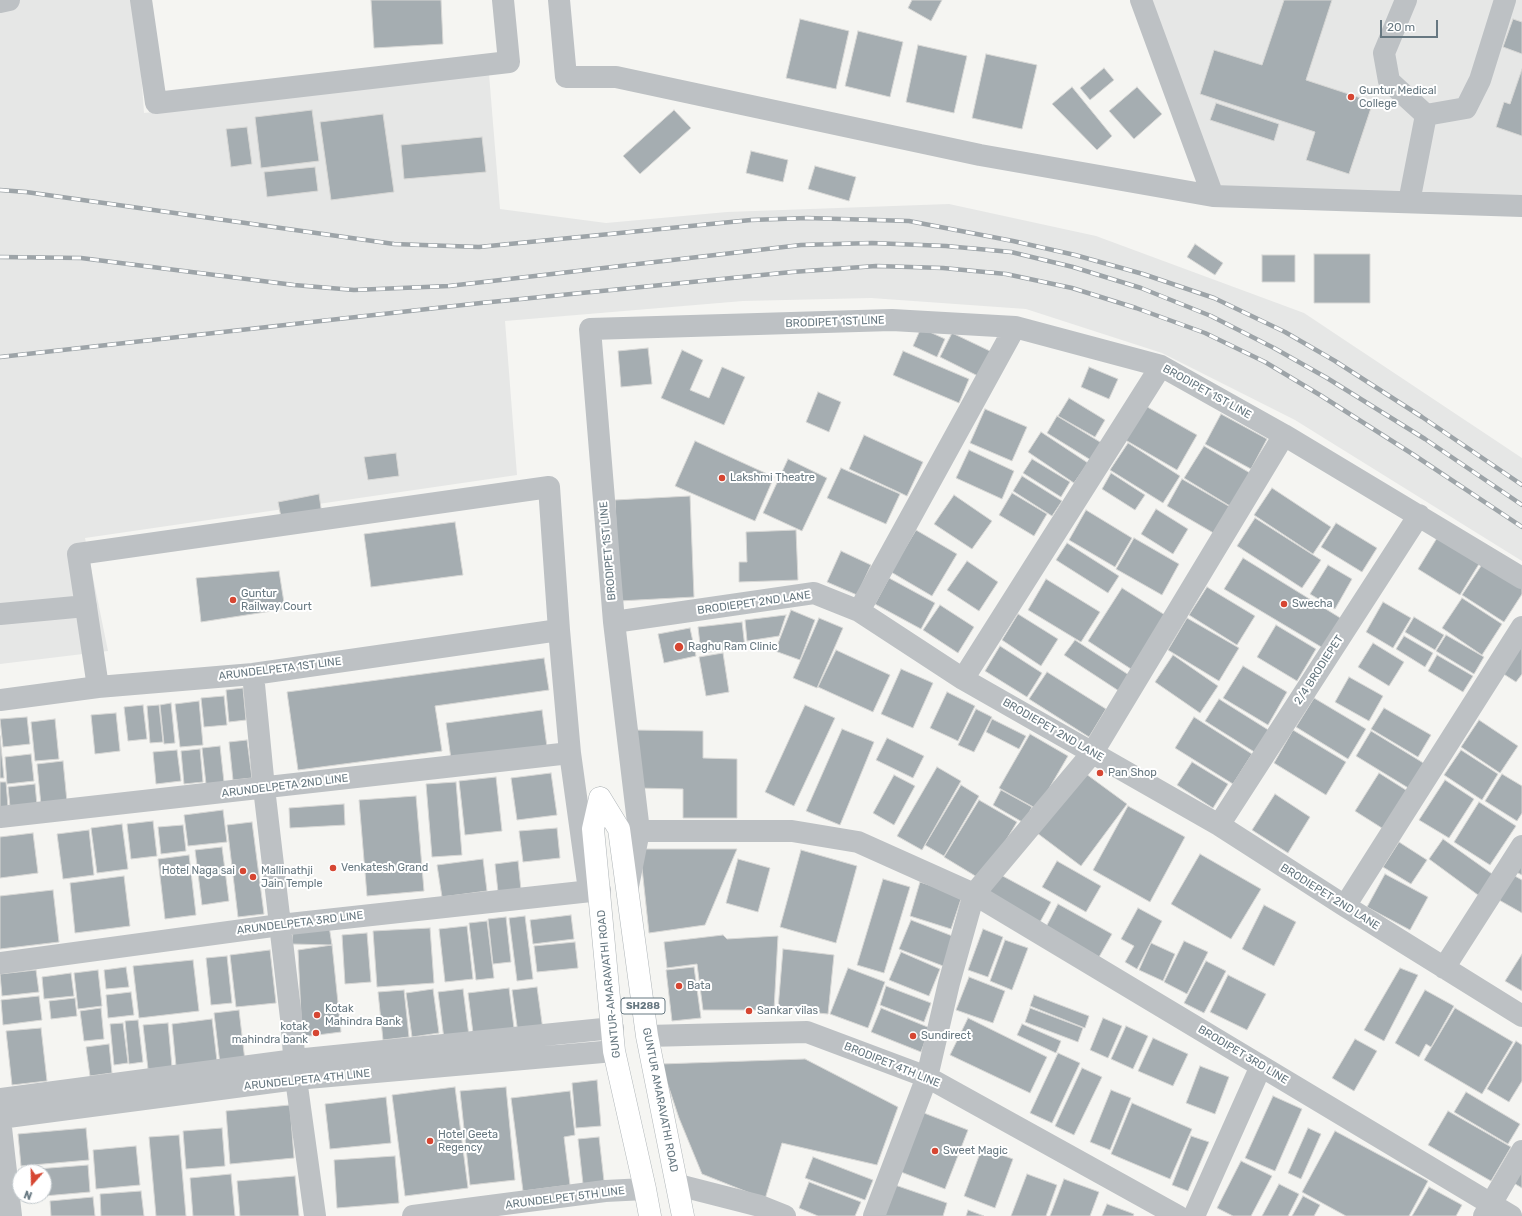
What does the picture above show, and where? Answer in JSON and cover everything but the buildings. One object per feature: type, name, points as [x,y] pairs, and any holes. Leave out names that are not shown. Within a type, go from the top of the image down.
[{"type":"main road","name":"GUNTUR-AMARAVATHI ROAD","points":[[600,798],[594,829],[595,891],[614,1051],[650,1216]]},
{"type":"main road","name":"GUNTUR AMARAVATHI ROAD","points":[[600,798],[618,829],[647,1036],[683,1216]]},
{"type":"street","points":[[0,2],[9,0]]},
{"type":"street","points":[[141,0],[156,102],[509,62],[503,0]]},
{"type":"street","points":[[559,0],[566,77],[616,77],[980,155],[1212,196],[1522,206]]},
{"type":"street","points":[[1141,0],[1212,196]]},
{"type":"street","points":[[1406,0],[1384,53],[1389,81],[1426,115]]},
{"type":"street","points":[[1426,115],[1466,108],[1480,80],[1505,0]]},
{"type":"street","points":[[1409,202],[1426,115]]},
{"type":"street","name":"BRODIPET 1ST LINE","points":[[627,890],[639,831],[614,622],[590,329],[892,320],[1015,327],[1161,366],[1284,435],[1522,578]]},
{"type":"street","points":[[859,611],[1015,327]]},
{"type":"street","points":[[963,679],[1161,366]]},
{"type":"street","points":[[874,1216],[927,1077],[949,983],[974,894],[1093,752],[1284,435]]},
{"type":"street","points":[[98,687],[78,554],[549,487],[559,630],[570,753],[595,891]]},
{"type":"street","name":"2/4 BRODIEPET","points":[[1219,825],[1419,515]]},
{"type":"street","name":"BRODIEPET 2ND LANE","points":[[614,622],[814,593],[859,611],[963,679],[1219,825],[1345,906],[1522,1016]]},
{"type":"street","points":[[0,614],[86,606]]},
{"type":"street","points":[[1345,906],[1522,627]]},
{"type":"street","name":"ARUNDELPETA 1ST LINE","points":[[0,700],[98,687],[253,674],[559,630]]},
{"type":"street","points":[[253,674],[295,1070],[315,1216]]},
{"type":"street","name":"ARUNDELPETA 2ND LINE","points":[[0,817],[570,753]]},
{"type":"street","name":"BRODIPET 3RD LINE","points":[[639,831],[792,832],[858,842],[974,894],[1261,1066],[1487,1210],[1511,1216]]},
{"type":"street","points":[[1444,968],[1522,846]]},
{"type":"street","name":"ARUNDELPETA 3RD LINE","points":[[0,963],[280,924],[595,891]]},
{"type":"street","name":"ARUNDELPETA 4TH LINE","points":[[0,1119],[295,1070],[612,1028]]},
{"type":"street","name":"BRODIPET 4TH LINE","points":[[647,1036],[807,1032],[927,1077],[1178,1216]]},
{"type":"street","name":"ARUNDELPETA 4TH LINE","points":[[0,1099],[295,1070],[614,1051]]},
{"type":"street","points":[[1194,1216],[1261,1066]]},
{"type":"street","points":[[0,1119],[11,1216]]},
{"type":"street","points":[[1487,1210],[1522,1151]]},
{"type":"street","points":[[678,1186],[760,1206],[785,1216]]},
{"type":"street","name":"ARUNDELPET 5TH LINE","points":[[413,1216],[605,1192],[645,1189]]},
{"type":"shaded area","points":[[0,0],[136,0],[144,113],[489,74],[500,209],[606,223],[727,212],[949,204],[1096,236],[1304,313],[1522,458],[1522,561],[1295,420],[1162,353],[1026,309],[871,298],[743,301],[505,321],[517,475],[85,538],[108,651],[0,664]]},
{"type":"shaded area","name":"Guntur Medical College","points":[[1146,0],[1522,0],[1522,196],[1216,193]]},
{"type":"railway","points":[[0,190],[26,192],[394,244],[479,247],[751,220],[807,218],[909,221],[1013,241],[1075,255],[1143,274],[1214,298],[1285,332],[1335,361],[1422,417],[1522,485]]},
{"type":"railway","points":[[0,257],[81,258],[294,285],[354,290],[449,286],[801,245],[872,243],[946,246],[1011,252],[1073,267],[1141,288],[1211,316],[1274,348],[1327,378],[1425,439],[1522,505]]},
{"type":"railway","points":[[0,357],[481,303],[792,272],[876,266],[943,268],[1006,274],[1072,288],[1136,308],[1205,333],[1265,362],[1414,455],[1522,527]]},
{"type":"place","name":"Guntur Medical College","points":[[1351,97]]},
{"type":"place","name":"Lakshmi Theatre","points":[[722,478]]},
{"type":"place","name":"Guntur Railway Court","points":[[233,600]]},
{"type":"place","name":"Swecha","points":[[1284,604]]},
{"type":"place","name":"Raghu Ram Clinic","points":[[679,647]]},
{"type":"place","name":"Pan Shop","points":[[1100,773]]},
{"type":"place","name":"Venkatesh Grand","points":[[333,868]]},
{"type":"place","name":"Hotel Naga sai","points":[[243,871]]},
{"type":"place","name":"Mallinathji Jain Temple","points":[[253,877]]},
{"type":"place","name":"Bata","points":[[679,986]]},
{"type":"place","name":"Sankar vilas","points":[[749,1011]]},
{"type":"place","name":"Kotak Mahindra Bank","points":[[317,1015]]},
{"type":"place","name":"kotak mahindra bank","points":[[316,1033]]},
{"type":"place","name":"Sundirect","points":[[913,1036]]},
{"type":"place","name":"Hotel Geeta Regency","points":[[430,1141]]},
{"type":"place","name":"Sweet Magic","points":[[935,1151]]}]
